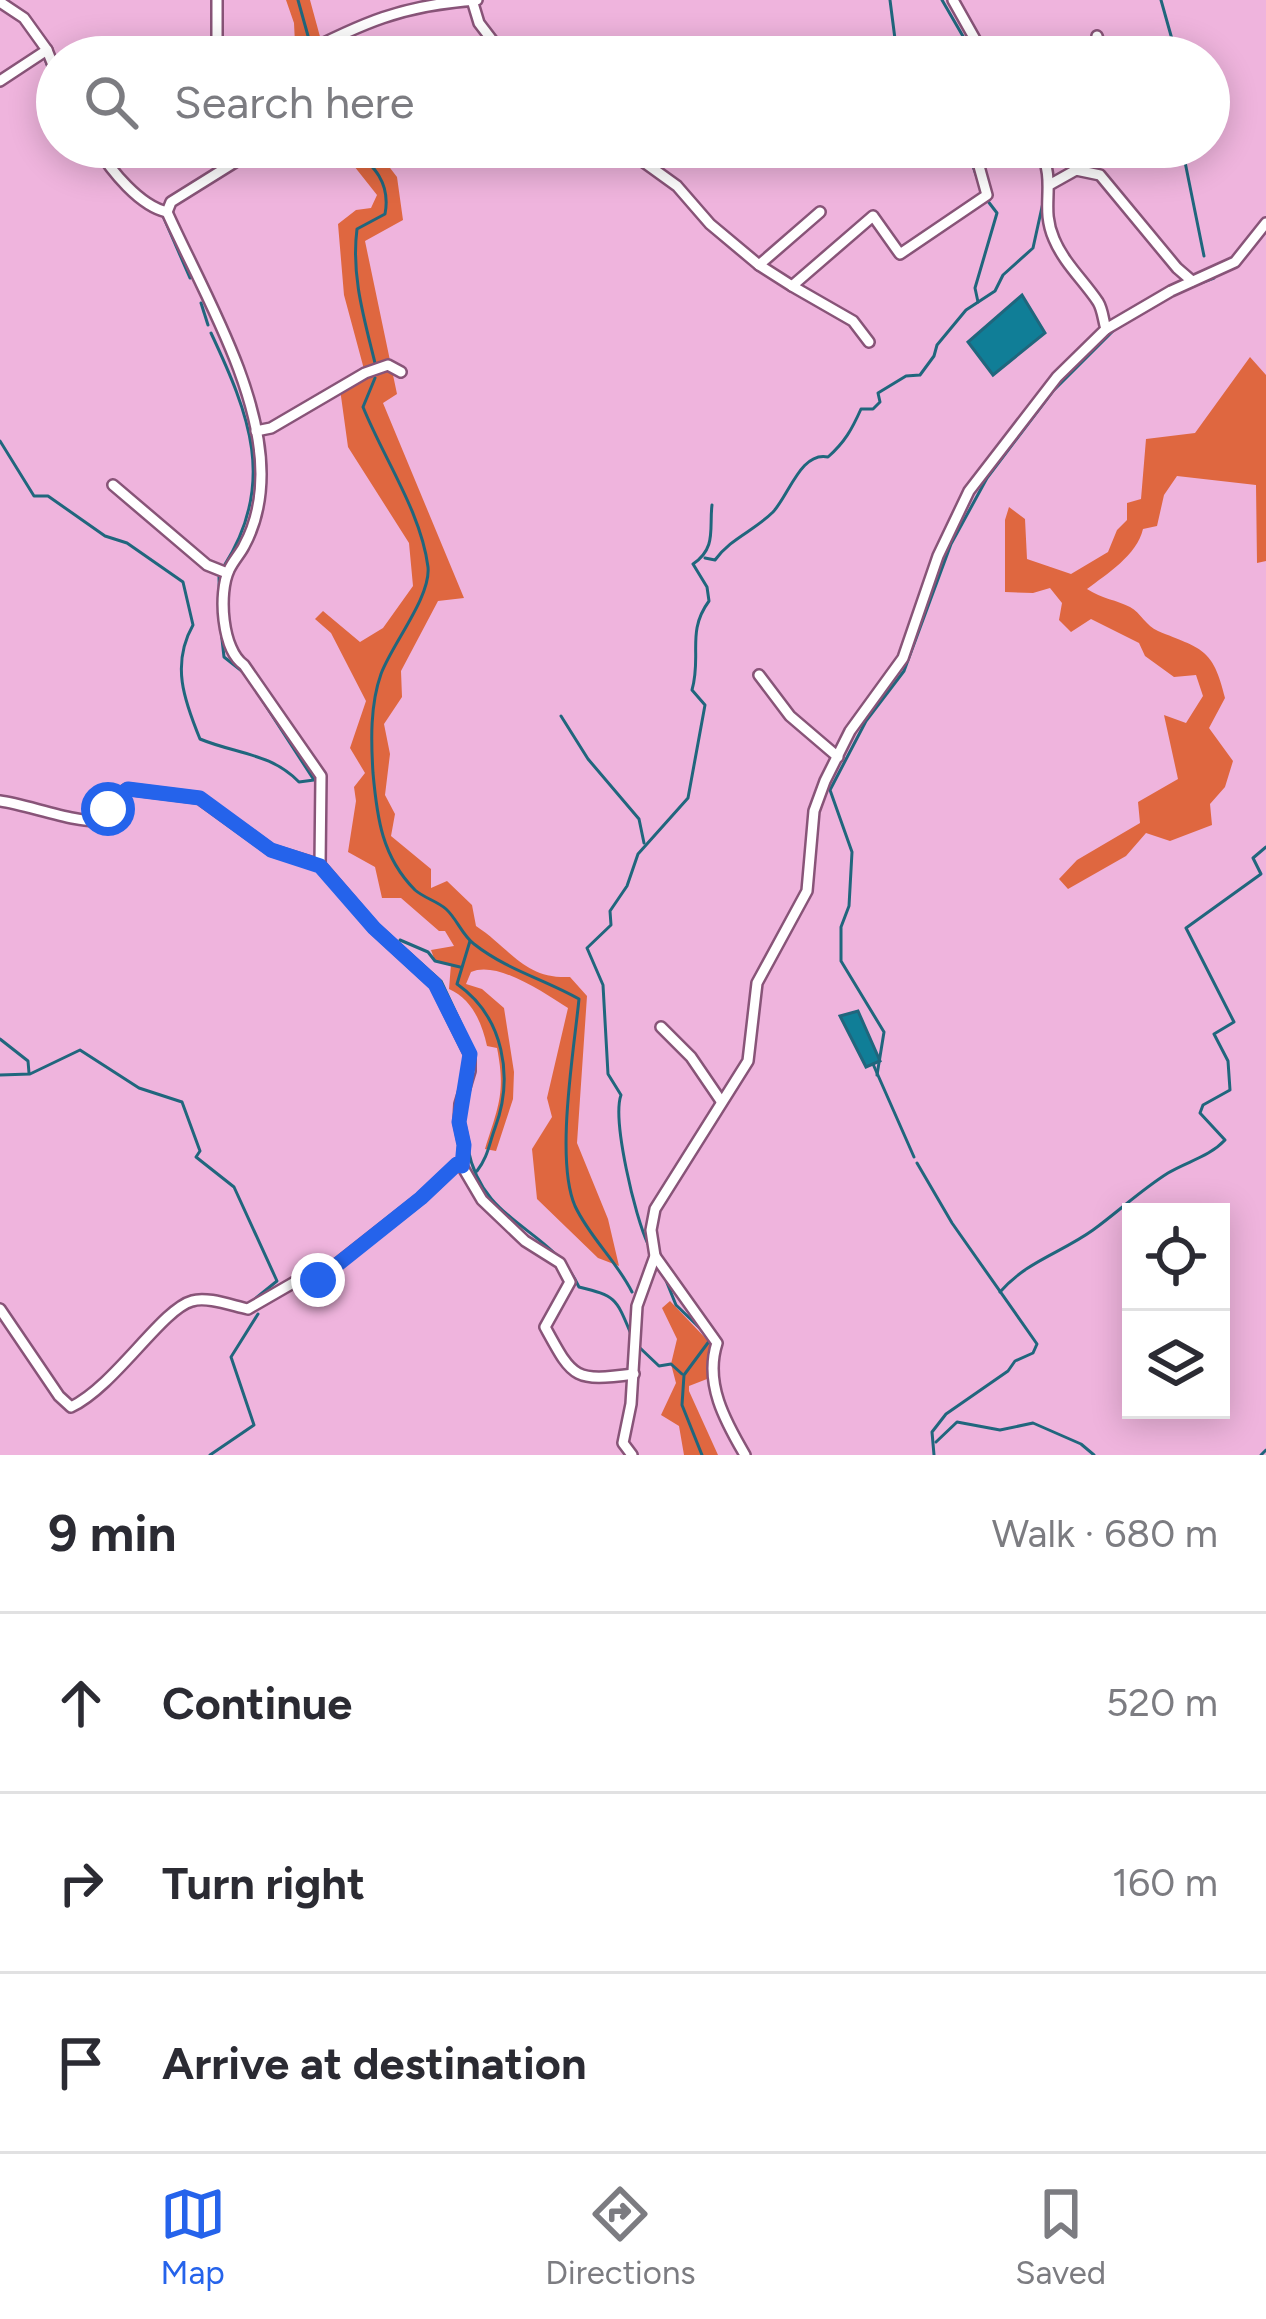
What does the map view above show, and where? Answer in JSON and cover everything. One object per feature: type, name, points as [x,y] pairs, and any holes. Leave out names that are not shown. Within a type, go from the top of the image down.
[{"type":"street","points":[[217,0],[217,36]]},
{"type":"street","points":[[337,36],[369,20],[427,3],[475,0],[479,23],[489,36]]},
{"type":"street","points":[[952,0],[973,36]]},
{"type":"street","points":[[0,2],[24,18],[37,36]]},
{"type":"street","points":[[0,81],[36,57]]},
{"type":"street","points":[[111,168],[153,209],[167,212]]},
{"type":"street","points":[[226,168],[171,202],[167,212],[228,349],[256,431],[261,472],[258,511],[245,545],[226,573],[225,634],[235,658],[321,776],[320,866]]},
{"type":"street","points":[[652,168],[759,265],[853,321],[869,342]]},
{"type":"street","points":[[792,286],[873,216],[900,254],[987,195],[980,168]]},
{"type":"street","points":[[1048,168],[1046,213],[1054,241],[1102,307],[1106,328]]},
{"type":"street","points":[[1051,184],[1076,170],[1100,176],[1192,281]]},
{"type":"street","points":[[759,265],[820,212]]},
{"type":"street","points":[[745,1455],[714,1385],[711,1361],[717,1343],[655,1256],[651,1229],[655,1209],[748,1061],[757,983],[807,891],[814,811],[850,731],[903,658],[938,556],[969,491],[1057,376],[1106,328],[1234,262],[1266,224]]},
{"type":"street","points":[[256,431],[271,428],[365,373],[388,365],[401,372]]},
{"type":"street","points":[[113,485],[208,565],[226,573]]},
{"type":"street","points":[[759,675],[790,716],[838,757]]},
{"type":"street","points":[[0,801],[55,811],[88,823],[100,820],[112,800],[128,789],[200,798],[271,850],[320,866],[374,928],[435,984],[453,1017],[470,1054],[459,1122],[462,1166],[482,1200],[525,1240],[560,1263],[570,1282],[545,1327],[569,1370],[580,1376],[634,1374]]},
{"type":"street","points":[[661,1028],[691,1058],[721,1101]]},
{"type":"street","points":[[0,1309],[71,1407],[124,1368],[181,1307],[195,1299],[248,1310],[293,1283],[318,1280],[457,1164],[462,1166]]},
{"type":"street","points":[[632,1455],[623,1442],[634,1374],[637,1306],[655,1256]]},
{"type":"shaded area","points":[[286,0],[310,0],[320,36],[295,36]]},
{"type":"shaded area","points":[[356,168],[390,168],[397,177],[403,220],[365,241],[397,394],[383,403],[464,598],[438,601],[401,671],[402,697],[384,724],[390,754],[385,795],[395,814],[391,836],[431,869],[431,888],[447,881],[472,905],[476,926],[529,968],[570,977],[587,996],[577,1143],[608,1219],[619,1266],[598,1258],[537,1199],[532,1149],[552,1117],[547,1098],[568,1008],[507,974],[482,969],[471,972],[466,984],[482,989],[504,1008],[514,1072],[513,1099],[496,1151],[485,1149],[499,1100],[500,1064],[497,1048],[487,1046],[475,1013],[449,989],[451,964],[435,961],[431,950],[454,946],[445,931],[439,931],[401,898],[382,898],[375,867],[348,852],[354,787],[365,773],[350,748],[366,701],[331,633],[315,619],[323,611],[360,642],[383,628],[413,586],[409,543],[348,447],[340,389],[365,373],[344,295],[338,224],[356,210],[371,208],[377,195]]},
{"type":"shaded area","points":[[1250,357],[1266,375],[1266,561],[1257,563],[1256,485],[1177,476],[1164,495],[1157,526],[1143,529],[1128,555],[1087,589],[1130,607],[1154,629],[1195,647],[1216,669],[1225,698],[1209,728],[1233,761],[1225,787],[1210,804],[1212,825],[1170,841],[1146,833],[1126,856],[1068,889],[1059,879],[1077,860],[1140,823],[1138,802],[1178,779],[1164,715],[1186,723],[1203,696],[1196,675],[1174,677],[1145,656],[1139,643],[1091,619],[1071,632],[1059,620],[1062,603],[1050,588],[1005,592],[1009,507],[1025,519],[1027,559],[1071,574],[1108,552],[1127,520],[1127,503],[1141,499],[1146,439],[1195,433]]},
{"type":"shaded area","points":[[670,1301],[712,1345],[707,1379],[689,1386],[689,1391],[718,1455],[684,1455],[679,1426],[661,1415],[676,1383],[671,1364],[677,1339],[662,1308]]},
{"type":"water","points":[[1022,295],[1045,333],[993,375],[968,342]]},
{"type":"water","points":[[858,1011],[880,1061],[866,1067],[840,1016]]},
{"type":"waterway","points":[[298,0],[308,36]]},
{"type":"waterway","points":[[890,0],[895,36]]},
{"type":"waterway","points":[[942,0],[963,36]]},
{"type":"waterway","points":[[1161,0],[1171,36]]},
{"type":"waterway","points":[[374,168],[383,184],[385,214],[357,229],[356,263],[375,363]]},
{"type":"waterway","points":[[974,168],[982,191]]},
{"type":"waterway","points":[[1186,168],[1204,256]]},
{"type":"waterway","points":[[705,558],[715,560],[773,512],[803,467],[828,457],[848,435],[861,409],[873,409],[880,402],[878,393],[906,376],[920,375],[966,310],[995,291],[1003,275],[1033,248],[1044,198]]},
{"type":"waterway","points":[[978,302],[975,288],[997,213],[987,200]]},
{"type":"waterway","points":[[145,207],[163,216],[190,278]]},
{"type":"waterway","points":[[1190,287],[1214,278]]},
{"type":"waterway","points":[[201,303],[208,325]]},
{"type":"waterway","points":[[877,1075],[884,1032],[841,961],[852,852],[830,790],[866,721],[904,671],[951,544],[987,478],[1053,391],[1114,330]]},
{"type":"waterway","points":[[211,333],[237,392],[252,449],[250,506],[224,566]]},
{"type":"waterway","points":[[375,378],[363,407],[410,506],[428,567],[423,592],[386,662],[375,698],[373,773],[383,836],[404,877],[419,893],[446,909],[474,944],[579,999],[568,1104],[569,1186],[581,1218],[632,1292]]},
{"type":"waterway","points":[[0,441],[34,496],[48,496],[183,582],[193,625],[183,654],[182,682],[200,739],[265,760],[299,782],[314,780],[255,689]]},
{"type":"waterway","points":[[648,1244],[626,1169],[621,1095],[608,1074],[603,985],[587,948],[611,925],[610,911],[627,886],[638,854],[688,798],[705,705],[692,690],[696,634],[709,601],[707,587],[693,564],[709,544],[712,505]]},
{"type":"waterway","points":[[219,577],[220,621]]},
{"type":"waterway","points":[[221,630],[224,657],[243,672]]},
{"type":"waterway","points":[[561,716],[588,759],[639,819],[644,843]]},
{"type":"waterway","points":[[1000,1292],[1021,1272],[1093,1230],[1158,1180],[1225,1140],[1200,1113],[1203,1105],[1230,1090],[1228,1061],[1214,1034],[1234,1022],[1186,928],[1261,874],[1253,858],[1266,847]]},
{"type":"waterway","points":[[372,919],[441,981],[474,1051]]},
{"type":"waterway","points":[[400,940],[428,952],[435,961],[460,967]]},
{"type":"waterway","points":[[470,941],[457,984],[473,998],[495,1031],[504,1069],[501,1109],[477,1171]]},
{"type":"waterway","points":[[0,1039],[28,1061],[29,1073]]},
{"type":"waterway","points":[[0,1075],[30,1074],[80,1050],[139,1088],[182,1102],[200,1151],[196,1157],[234,1187],[277,1281],[256,1298]]},
{"type":"waterway","points":[[873,1064],[914,1157]]},
{"type":"waterway","points":[[464,1116],[473,1073]]},
{"type":"waterway","points":[[468,1149],[476,1174],[502,1210],[552,1251],[579,1287],[613,1300],[631,1334]]},
{"type":"waterway","points":[[917,1163],[952,1223],[1037,1344],[1033,1353],[1015,1361],[1008,1371],[946,1414],[932,1432],[934,1455]]},
{"type":"waterway","points":[[665,1278],[676,1305],[704,1332]]},
{"type":"waterway","points":[[210,1455],[254,1425],[231,1357],[258,1314]]},
{"type":"waterway","points":[[702,1455],[682,1405],[684,1375],[710,1340]]},
{"type":"waterway","points":[[639,1347],[659,1366],[671,1364],[682,1374]]},
{"type":"waterway","points":[[936,1442],[957,1422],[1000,1430],[1033,1423],[1081,1444],[1094,1455]]},
{"type":"waterway","points":[[1261,1455],[1266,1450]]},
{"type":"route","points":[[108,809],[128,789],[200,798],[271,850],[320,866],[374,928],[435,984],[470,1054],[460,1104],[462,1166],[457,1164],[318,1280]]}]
